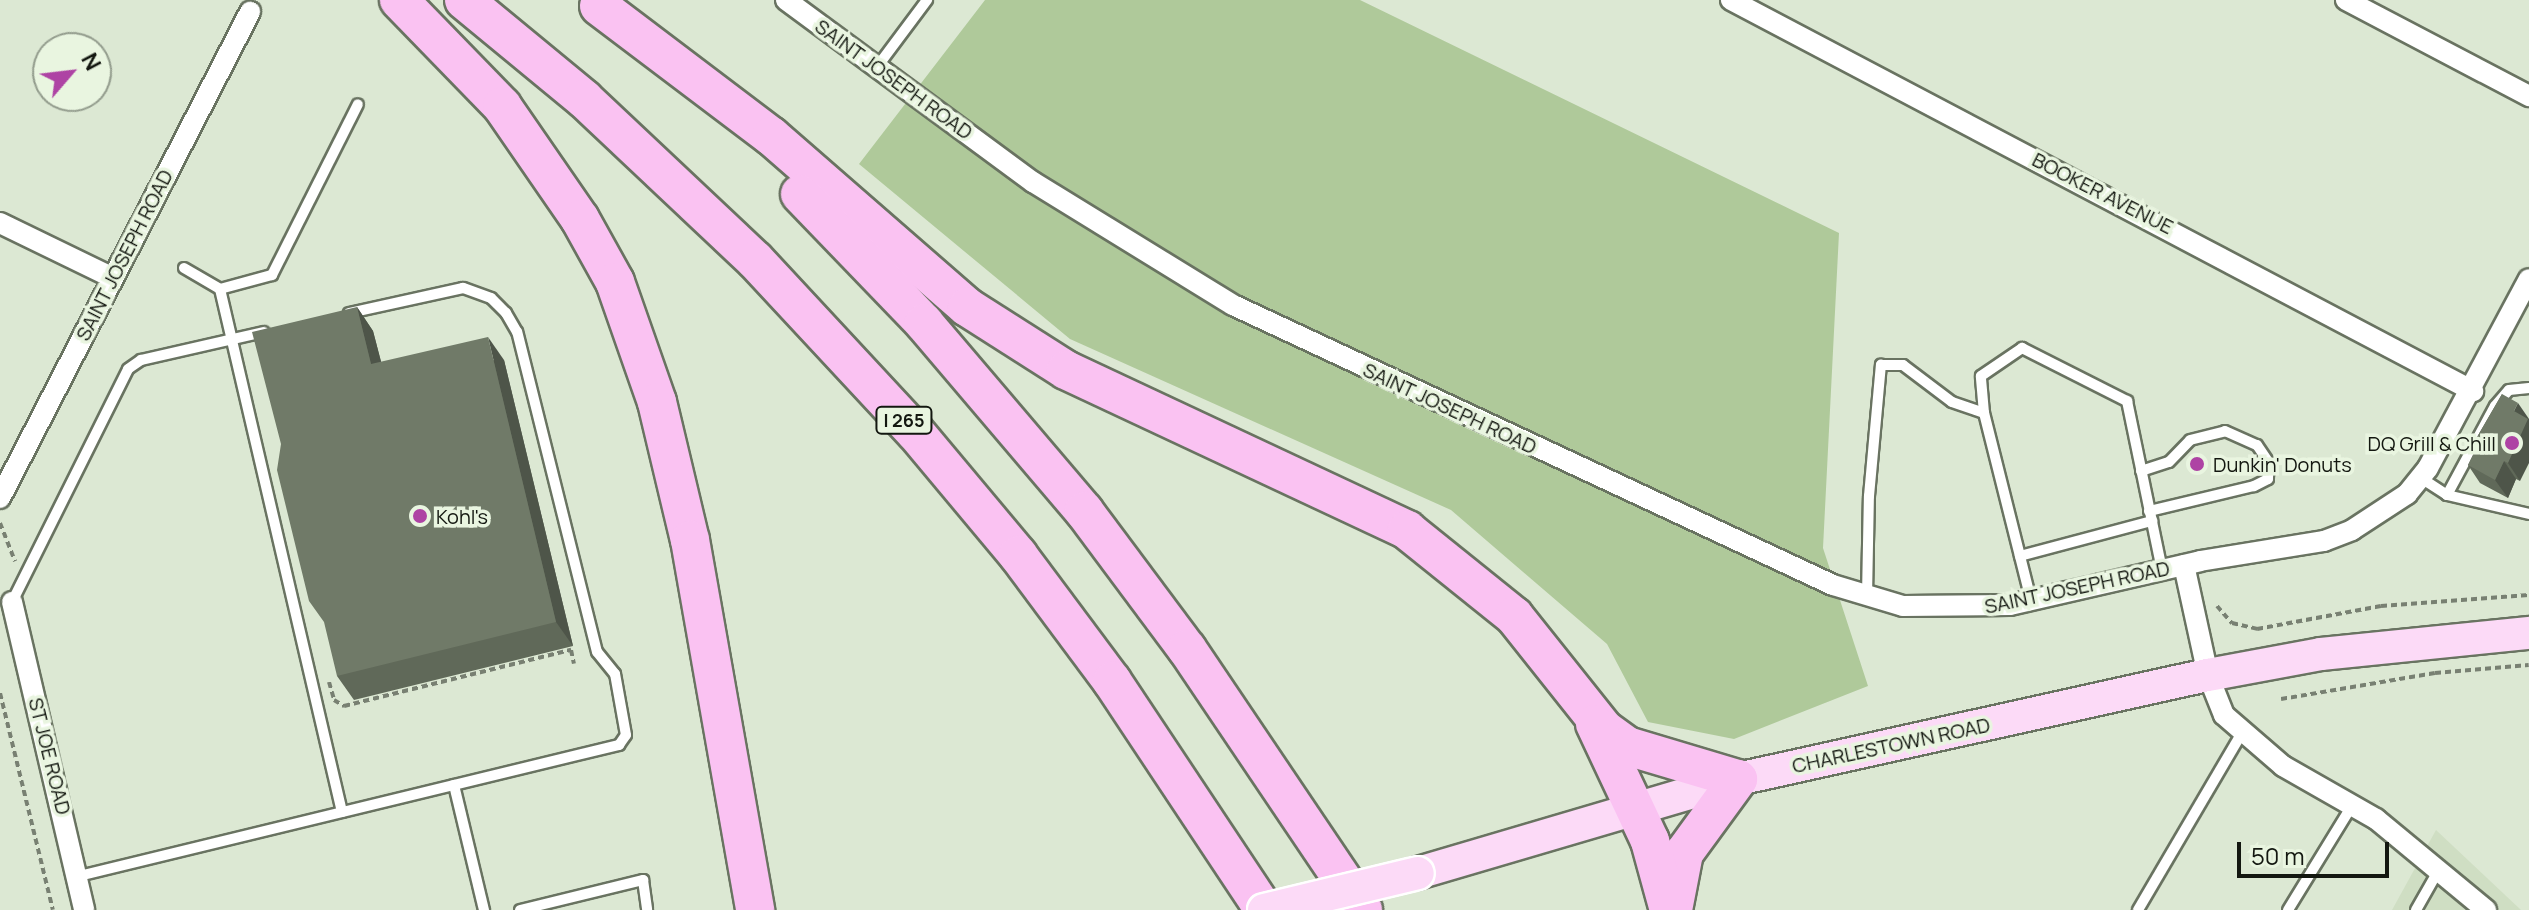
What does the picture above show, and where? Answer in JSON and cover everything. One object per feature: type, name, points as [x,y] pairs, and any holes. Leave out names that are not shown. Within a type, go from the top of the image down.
[{"type":"highway","points":[[399,0],[502,106],[580,219],[620,295],[657,402],[690,540],[755,910]]},
{"type":"highway","name":"I 265","points":[[464,0],[584,99],[755,260],[916,433],[1084,643],[1264,910]]},
{"type":"highway","points":[[595,3],[771,136],[920,270],[1016,340],[1118,396],[1364,506],[1446,557],[1514,616],[1587,709],[1627,746],[1738,779],[1684,853],[1671,910]]},
{"type":"highway","points":[[595,3],[816,210],[977,384],[1084,511],[1187,649],[1363,910]]},
{"type":"highway","points":[[1587,709],[1650,841],[1671,910]]},
{"type":"main road","name":"CHARLESTOWN ROAD","points":[[1264,910],[1418,873],[1738,779],[2208,675],[2321,654],[2529,633]]},
{"type":"street","name":"SAINT JOSEPH ROAD","points":[[786,0],[1111,235],[1233,305],[1867,598],[1939,609],[2031,601],[2184,565],[2324,541],[2381,515],[2421,478],[2473,391],[2529,279]]},
{"type":"street","name":"BOOKER AVENUE","points":[[1731,0],[2473,391]]},
{"type":"street","points":[[2346,0],[2529,96]]},
{"type":"street","name":"SAINT JOSEPH ROAD","points":[[0,498],[250,12]]},
{"type":"street","points":[[0,223],[111,277]]},
{"type":"street","points":[[2184,565],[2208,675],[2224,715],[2283,766],[2353,804],[2486,910]]},
{"type":"street","name":"ST JOE ROAD","points":[[12,602],[79,876],[84,910]]},
{"type":"lane","points":[[877,67],[927,0]]},
{"type":"lane","points":[[184,268],[220,289],[272,275],[358,104]]},
{"type":"lane","points":[[79,876],[619,745],[627,722],[615,674],[597,652],[517,332],[506,313],[491,298],[463,288],[331,317]]},
{"type":"lane","points":[[220,289],[228,340],[342,812]]},
{"type":"lane","points":[[12,602],[128,369],[141,360],[272,330]]},
{"type":"lane","points":[[2031,601],[1984,413],[1981,376],[2022,348],[2127,401],[2162,570]]},
{"type":"lane","points":[[1867,598],[1869,496],[1881,365],[1903,365],[1952,402],[1984,413]]},
{"type":"lane","points":[[2447,495],[2495,406],[2509,390],[2529,388]]},
{"type":"lane","points":[[2020,556],[2254,486],[2268,479],[2269,463],[2257,445],[2225,431],[2190,440],[2169,462],[2141,471]]},
{"type":"lane","points":[[2421,478],[2447,495],[2529,514]]},
{"type":"lane","points":[[2138,910],[2242,733]]},
{"type":"lane","points":[[454,785],[484,910]]},
{"type":"lane","points":[[2288,910],[2353,804]]},
{"type":"lane","points":[[2416,910],[2437,873]]},
{"type":"lane","points":[[520,910],[643,880],[647,910]]},
{"type":"path","points":[[2217,606],[2232,623],[2257,629],[2381,606],[2529,595]]},
{"type":"path","points":[[326,671],[334,700],[344,706],[571,650],[574,664]]},
{"type":"path","points":[[2281,699],[2435,673],[2529,665]]},
{"type":"path","points":[[0,693],[53,910]]},
{"type":"shaded area","points":[[2436,830],[2521,910],[2392,910]]},
{"type":"green space","points":[[985,0],[1360,0],[1839,233],[1823,548],[1868,686],[1734,739],[1648,722],[1607,644],[1451,510],[1070,339],[859,164]]},
{"type":"building","name":"Kohl's","points":[[357,307],[371,364],[488,337],[556,622],[337,676],[324,622],[309,601],[277,470],[281,444],[252,332]]},
{"type":"building","points":[[2502,394],[2518,403],[2514,411],[2528,419],[2508,463],[2504,461],[2495,480],[2468,465],[2477,447],[2473,444]]},
{"type":"place","name":"DQ Grill & Chill","points":[[2512,443]]},
{"type":"place","name":"Dunkin' Donuts","points":[[2197,464]]},
{"type":"place","name":"Kohl's","points":[[420,516]]}]
